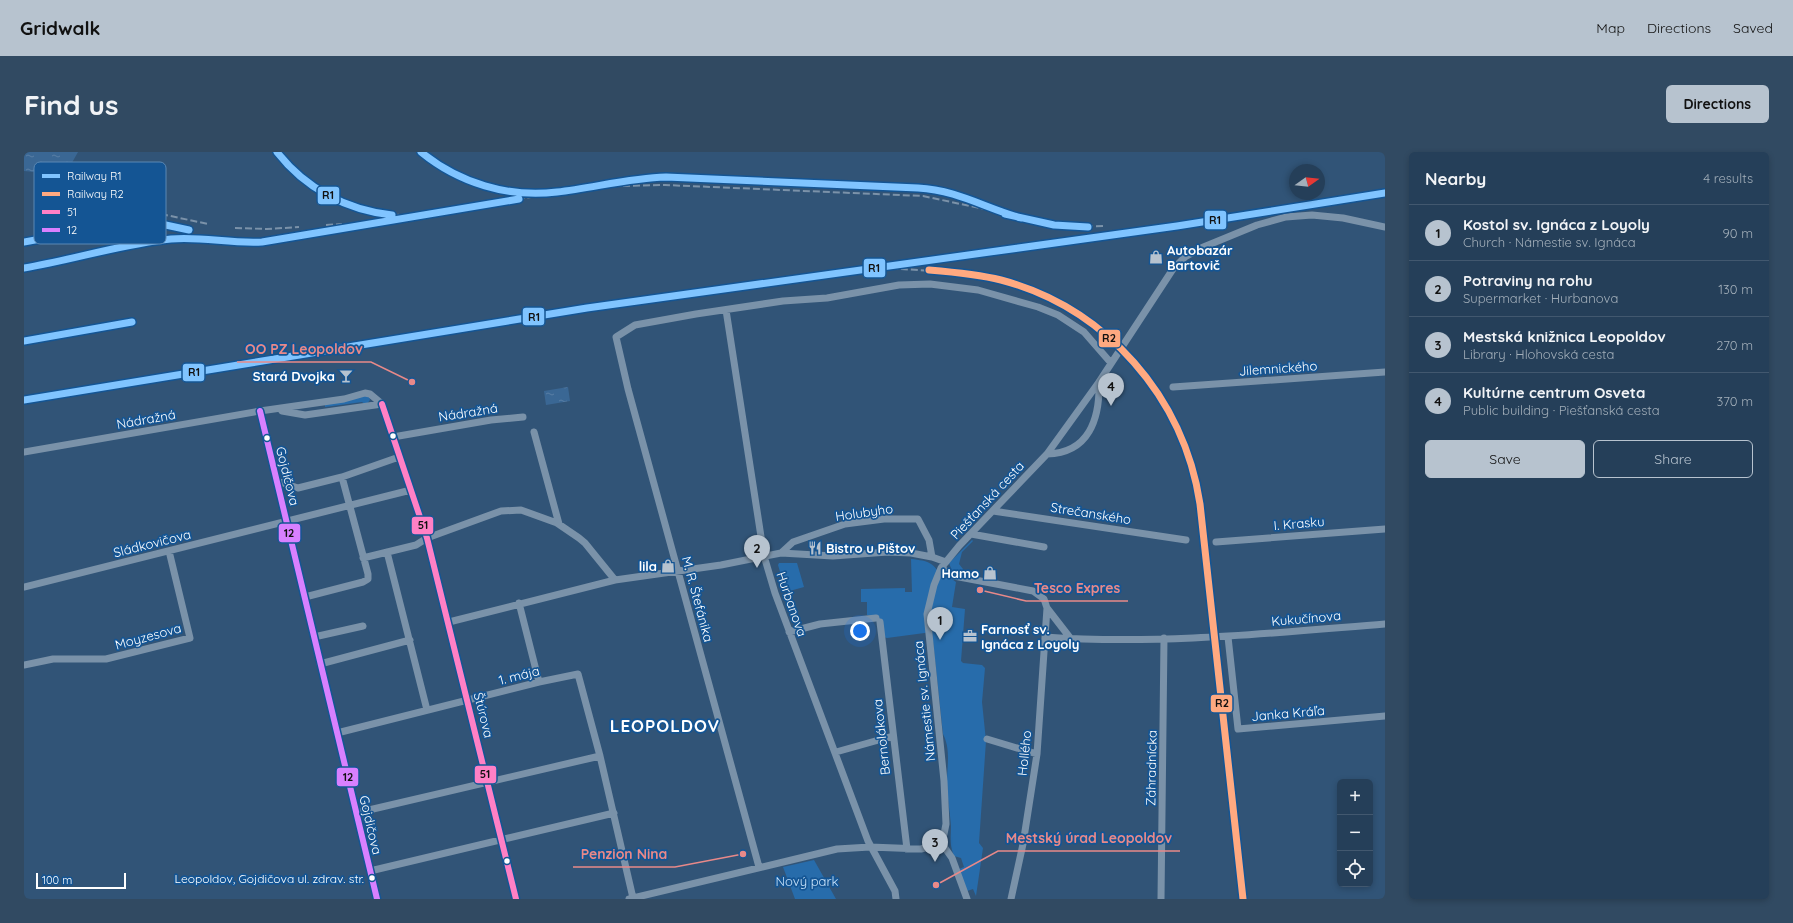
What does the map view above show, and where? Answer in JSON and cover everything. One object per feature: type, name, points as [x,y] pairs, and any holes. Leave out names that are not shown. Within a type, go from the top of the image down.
[{"type":"street","name":"Piešťanská cesta","points":[[944,565],[971,534],[1047,454],[1099,382],[1173,269],[1185,257],[1201,248],[1257,225],[1286,217],[1320,215],[1343,218],[1385,227]]},
{"type":"street","points":[[726,310],[783,301],[827,298],[899,285],[930,284],[958,287],[1018,300],[1058,315],[1084,332],[1111,363]]},
{"type":"street","name":"M. R. Štefánika","points":[[726,310],[635,325],[616,337],[628,389],[759,867]]},
{"type":"street","name":"Hurbanova","points":[[726,310],[764,556],[788,632],[836,752],[870,847],[895,891],[896,899]]},
{"type":"street","name":"Jilemnického","points":[[1173,387],[1385,372]]},
{"type":"street","points":[[1047,454],[1065,452],[1085,438],[1096,419],[1099,401],[1099,382]]},
{"type":"street","name":"Nádražná","points":[[24,452],[260,411],[344,399],[365,394],[370,394],[382,404]]},
{"type":"street","name":"Nádražná","points":[[271,410],[305,415],[382,404]]},
{"type":"street","name":"Štúrova","points":[[382,404],[427,538],[449,622],[516,899]]},
{"type":"street","name":"Gojdičova","points":[[260,411],[377,899]]},
{"type":"street","name":"Nádražná","points":[[393,437],[490,420],[523,417]]},
{"type":"street","points":[[534,432],[559,524]]},
{"type":"street","points":[[277,481],[298,488],[342,477],[399,457]]},
{"type":"street","points":[[305,598],[363,582],[368,578],[342,477]]},
{"type":"street","points":[[287,522],[292,519],[349,504],[411,490]]},
{"type":"street","points":[[364,558],[416,545],[427,538],[501,511],[521,510],[559,524],[585,543],[615,580]]},
{"type":"street","name":"Strečanského","points":[[993,511],[1186,540]]},
{"type":"street","name":"Holubyho","points":[[781,553],[793,542],[845,524],[884,519],[918,519],[929,540],[932,556]]},
{"type":"street","name":"Sládkovičova","points":[[24,587],[287,522]]},
{"type":"street","name":"I. Krasku","points":[[1216,542],[1385,529]]},
{"type":"street","points":[[971,534],[1044,546]]},
{"type":"street","name":"Moyzesova","points":[[24,665],[53,659],[106,659],[190,638],[169,551]]},
{"type":"street","points":[[387,552],[427,710]]},
{"type":"street","name":"Holubyho","points":[[449,622],[519,603],[615,580],[721,565],[781,553],[833,556],[888,552],[932,556],[944,565],[954,576],[1033,591],[1044,599],[1047,608]]},
{"type":"street","name":"Námestie sv. Ignáca","points":[[940,841],[944,834],[946,824],[944,781],[927,614],[934,585],[944,565]]},
{"type":"street","points":[[519,603],[539,682]]},
{"type":"street","points":[[1047,608],[1071,639]]},
{"type":"street","name":"Hollého","points":[[1011,899],[1023,844],[1038,754],[1047,608]]},
{"type":"street","name":"Bernolákova","points":[[788,632],[834,622],[878,620],[907,849]]},
{"type":"street","name":"Kukučínova","points":[[1164,638],[1215,637],[1385,624]]},
{"type":"street","points":[[314,637],[363,626]]},
{"type":"street","name":"Janka Kráľa","points":[[1228,636],[1238,729],[1385,716]]},
{"type":"street","points":[[1045,637],[1071,639],[1164,638]]},
{"type":"street","name":"Záhradnícka","points":[[1161,899],[1164,638]]},
{"type":"street","points":[[320,664],[410,640]]},
{"type":"street","name":"1. mája","points":[[337,733],[539,682],[578,674],[614,813],[631,898]]},
{"type":"street","points":[[836,752],[893,736]]},
{"type":"street","points":[[987,739],[1038,754]]},
{"type":"street","points":[[356,813],[600,756]]},
{"type":"street","points":[[370,871],[502,838],[614,813]]},
{"type":"street","points":[[631,898],[837,849],[870,847],[921,849],[932,846],[940,841],[948,849],[967,899]]},
{"type":"green space","points":[[360,396],[369,396],[370,400],[366,405],[362,402],[325,407],[325,405]]},
{"type":"green space","points":[[972,540],[973,541],[962,552],[959,564],[963,569],[962,573],[952,571],[949,563]]},
{"type":"green space","points":[[911,559],[930,563],[942,579],[949,577],[956,582],[952,607],[965,609],[961,661],[963,663],[982,665],[985,668],[982,702],[986,741],[979,843],[983,848],[976,896],[973,889],[967,891],[959,869],[964,867],[961,858],[954,856],[951,847],[951,826],[947,788],[948,752],[943,734],[932,632],[887,638],[884,637],[881,621],[877,617],[867,615],[867,602],[861,602],[861,589],[905,588],[905,592],[912,592]]},
{"type":"green space","points":[[779,563],[797,563],[804,587],[786,592],[778,565]]},
{"type":"green space","name":"Nový park","points":[[814,860],[836,899],[795,899],[783,867]]},
{"type":"water","points":[[24,152],[78,152],[72,162],[34,162],[34,172],[24,171]]},
{"type":"water","points":[[568,387],[570,401],[546,405],[544,391]]},
{"type":"railway","points":[[277,152],[302,178],[317,189],[332,197],[366,210],[402,215]]},
{"type":"railway","points":[[421,152],[451,172],[468,180],[485,186],[520,193],[557,192],[638,179],[666,177],[918,188],[945,192],[1021,218]]},
{"type":"railway","points":[[623,186],[665,185],[923,196],[984,209]]},
{"type":"railway","points":[[166,240],[182,238],[262,242],[531,197]]},
{"type":"railway","points":[[166,215],[208,224]]},
{"type":"railway","points":[[1017,217],[1067,227],[1104,226]]},
{"type":"railway","points":[[326,225],[342,224]]},
{"type":"railway","points":[[166,226],[179,228]]},
{"type":"railway","points":[[235,228],[267,229],[299,227]]},
{"type":"railway","points":[[24,242],[34,240]]},
{"type":"railway","points":[[24,268],[136,244]]},
{"type":"railway","points":[[851,271],[886,268],[949,272]]},
{"type":"railway","points":[[24,341],[132,322]]},
{"type":"rail line","name":"R1","points":[[277,152],[300,176],[328,195],[359,208],[392,215]]},
{"type":"rail line","name":"R1","points":[[421,152],[451,172],[468,180],[485,186],[520,193],[557,192],[638,179],[666,177],[918,188],[945,192],[1021,218]]},
{"type":"rail line","name":"R1","points":[[24,400],[587,308],[1177,226],[1385,193]]},
{"type":"rail line","name":"R1","points":[[166,240],[182,238],[262,242],[519,199]]},
{"type":"rail line","name":"R1","points":[[1005,214],[1054,225],[1088,227]]},
{"type":"rail line","name":"R1","points":[[166,225],[189,230]]},
{"type":"rail line","name":"R1","points":[[24,242],[34,240]]},
{"type":"rail line","name":"R1","points":[[24,268],[136,244]]},
{"type":"rail line","name":"R2","points":[[929,270],[956,272],[1001,280],[1039,293],[1074,312],[1106,335],[1134,362],[1158,393],[1177,428],[1191,465],[1200,504],[1243,899]]},
{"type":"rail line","name":"R1","points":[[24,341],[132,322]]},
{"type":"transit line","name":"51","points":[[382,404],[427,538],[516,899]]},
{"type":"transit line","name":"12","points":[[260,411],[377,899]]},
{"type":"place","name":"Autobazár Bartovič","points":[[1156,257]]},
{"type":"place","name":"Stará Dvojka","points":[[346,376]]},
{"type":"place","name":"OO PZ Leopoldov","points":[[412,382]]},
{"type":"place","name":"Kultúrne centrum Osveta","points":[[1111,406]]},
{"type":"place","name":"Bistro u Pištov","points":[[815,548]]},
{"type":"place","name":"lila","points":[[668,566]]},
{"type":"place","name":"Potraviny na rohu","points":[[757,568]]},
{"type":"place","name":"Hamo","points":[[990,573]]},
{"type":"place","name":"Tesco Expres","points":[[980,590]]},
{"type":"place","name":"Farnosť sv. Ignáca z Loyoly","points":[[970,636]]},
{"type":"place","name":"Kostol sv. Ignáca z Loyoly","points":[[940,640]]},
{"type":"place","name":"Penzion Nina","points":[[743,854]]},
{"type":"place","name":"Mestská knižnica Leopoldov","points":[[935,862]]},
{"type":"place","name":"Leopoldov, Gojdičova ul. zdrav. str.","points":[[372,878]]},
{"type":"place","name":"Mestský úrad Leopoldov","points":[[936,885]]},
{"type":"district","name":"LEOPOLDOV","points":[[665,725]]}]
